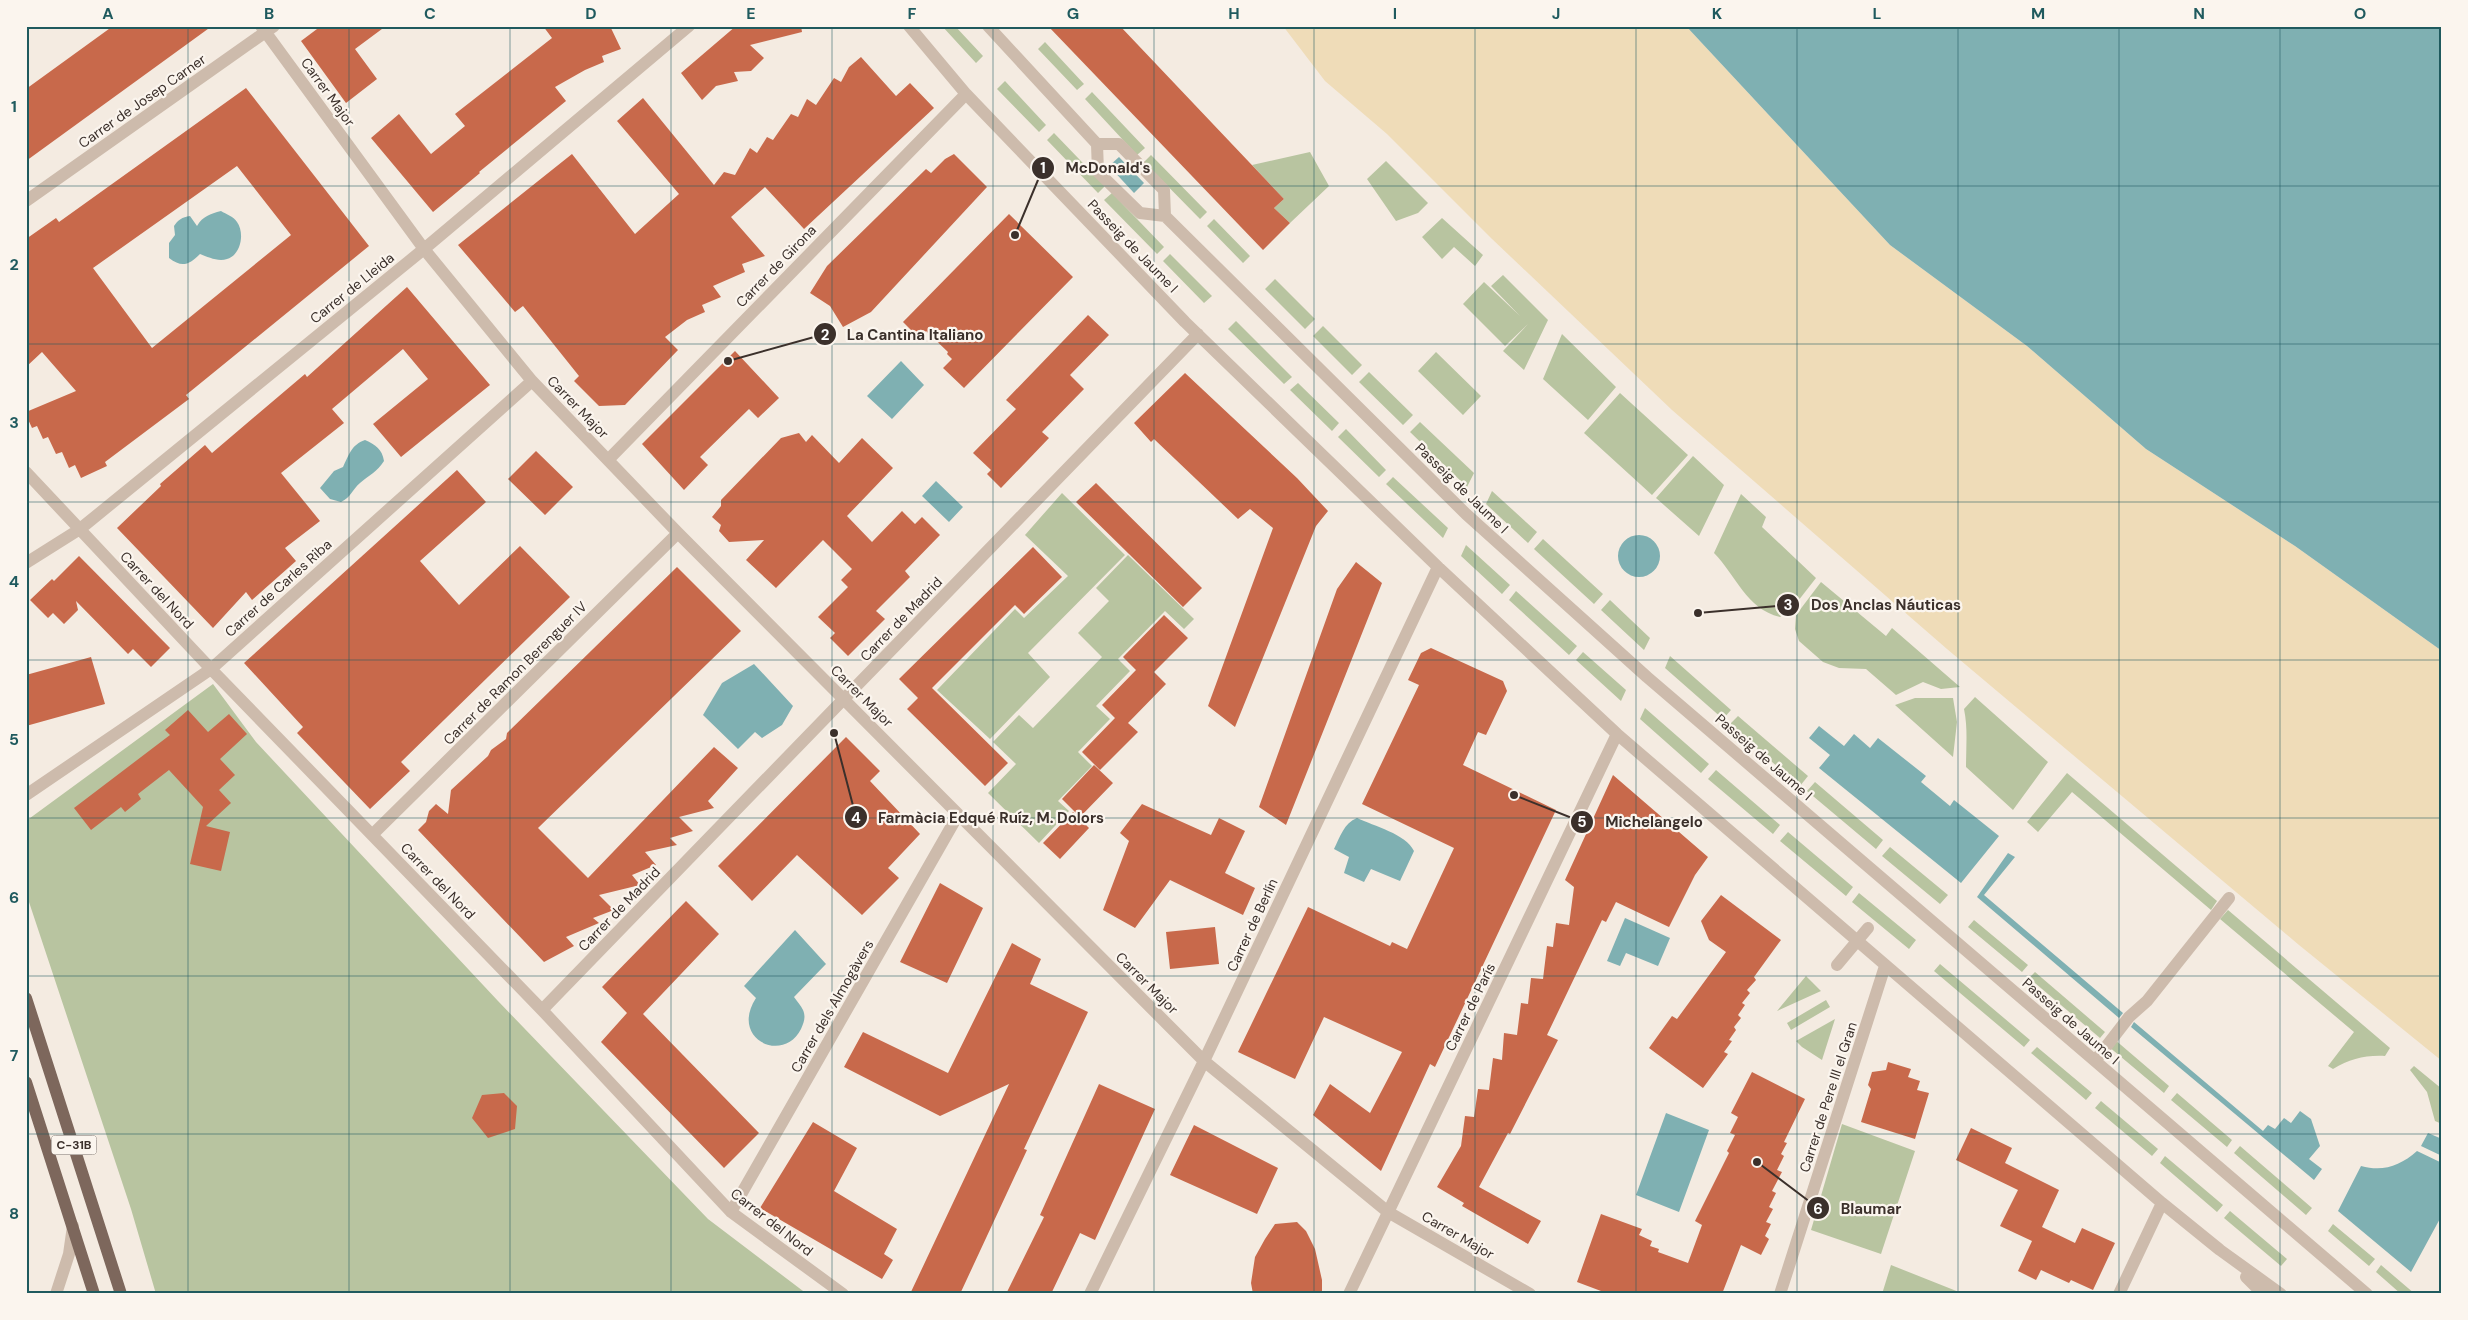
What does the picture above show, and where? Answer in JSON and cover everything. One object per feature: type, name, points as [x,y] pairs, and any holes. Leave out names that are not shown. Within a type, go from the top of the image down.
[{"type":"main road","name":"C-31B","points":[[26,998],[121,1294]]},
{"type":"main road","name":"C-31B","points":[[26,1082],[94,1294]]},
{"type":"street","name":"Carrer de Lleida","points":[[26,563],[80,529],[424,250],[689,26]]},
{"type":"street","name":"Passeig de Jaume I","points":[[909,26],[966,94],[1198,334],[1438,567],[1617,734],[2162,1203],[2220,1250],[2281,1294]]},
{"type":"street","points":[[988,26],[1097,144],[1119,144],[1164,190],[1165,216]]},
{"type":"street","name":"Carrer Major","points":[[267,28],[424,250],[532,381],[678,533],[958,815],[1204,1061],[1388,1212],[1530,1294]]},
{"type":"street","name":"Carrer de Josep Carner","points":[[26,201],[267,28]]},
{"type":"street","name":"Carrer de Girona","points":[[608,460],[966,94]]},
{"type":"street","name":"Passeig de Jaume I","points":[[1097,144],[1098,172],[1140,213],[1165,216],[1466,514],[1647,677],[2367,1294]]},
{"type":"street","name":"Carrer de Madrid","points":[[542,1010],[1198,334]]},
{"type":"street","name":"Carrer de Carles Riba","points":[[26,795],[211,669],[532,381]]},
{"type":"street","name":"Carrer del Nord","points":[[26,472],[211,669],[542,1010],[731,1212],[843,1294]]},
{"type":"street","name":"Carrer de Ramon Berenguer IV","points":[[372,835],[678,533]]},
{"type":"street","name":"Carrer de Berlín","points":[[1090,1294],[1204,1061],[1438,567]]},
{"type":"street","name":"Carrer de París","points":[[1349,1294],[1617,734]]},
{"type":"street","name":"Carrer dels Almogàvers","points":[[731,1212],[958,815]]},
{"type":"street","points":[[2095,1061],[2129,1017],[2147,1001],[2229,898]]},
{"type":"street","points":[[1837,965],[1868,928]]},
{"type":"street","name":"Carrer de Pere III el Gran","points":[[1780,1294],[1885,966]]},
{"type":"street","points":[[2119,1294],[2162,1203]]},
{"type":"street","points":[[56,1294],[69,1254],[73,1226]]},
{"type":"street","name":"Passeig de Jaume I","points":[[2220,1250],[2263,1294]]},
{"type":"green space","points":[[942,26],[955,26],[983,56],[976,63]]},
{"type":"green space","points":[[1045,42],[1084,84],[1077,90],[1038,49]]},
{"type":"green space","points":[[1005,81],[1046,125],[1039,132],[997,89]]},
{"type":"green space","points":[[1092,92],[1145,148],[1137,155],[1085,99]]},
{"type":"green space","points":[[1054,133],[1105,186],[1098,193],[1047,140]]},
{"type":"green space","points":[[1310,152],[1329,186],[1290,223],[1274,208],[1284,199],[1252,165]]},
{"type":"green space","points":[[1151,155],[1207,212],[1200,219],[1144,162]]},
{"type":"green space","points":[[1386,161],[1428,203],[1418,213],[1396,221],[1367,179]]},
{"type":"green space","points":[[1112,193],[1164,247],[1157,254],[1104,200]]},
{"type":"green space","points":[[1442,218],[1483,255],[1475,266],[1454,247],[1442,259],[1422,237]]},
{"type":"green space","points":[[1214,219],[1250,256],[1243,263],[1207,226]]},
{"type":"green space","points":[[1170,254],[1212,296],[1204,303],[1163,261]]},
{"type":"green space","points":[[1503,275],[1548,320],[1524,370],[1503,351],[1528,324],[1505,346],[1463,304],[1484,282],[1520,316],[1491,286]]},
{"type":"green space","points":[[1275,279],[1315,319],[1305,329],[1265,289]]},
{"type":"green space","points":[[1236,321],[1292,377],[1284,384],[1228,329]]},
{"type":"green space","points":[[1323,326],[1362,365],[1352,375],[1313,336]]},
{"type":"green space","points":[[1562,334],[1616,387],[1588,420],[1543,379]]},
{"type":"green space","points":[[1436,352],[1481,396],[1463,415],[1418,371]]},
{"type":"green space","points":[[1369,372],[1413,415],[1403,425],[1359,382]]},
{"type":"green space","points":[[1298,383],[1339,423],[1332,431],[1290,390]]},
{"type":"green space","points":[[1620,393],[1688,455],[1652,495],[1584,433]]},
{"type":"green space","points":[[1420,422],[1474,473],[1467,487],[1410,432]]},
{"type":"green space","points":[[1346,429],[1386,470],[1379,477],[1338,437]]},
{"type":"green space","points":[[1693,456],[1724,485],[1699,536],[1656,498]]},
{"type":"green space","points":[[1393,477],[1448,528],[1443,538],[1386,484]]},
{"type":"green space","points":[[1492,491],[1537,532],[1528,543],[1486,504]]},
{"type":"green space","points":[[1062,493],[1125,555],[1028,653],[1050,677],[990,739],[937,690],[1015,609],[1024,618],[1068,576],[1025,535]]},
{"type":"green space","points":[[1741,494],[1766,517],[1762,527],[1816,578],[1791,610],[1780,617],[1758,607],[1742,590],[1714,553]]},
{"type":"green space","points":[[1543,539],[1603,594],[1594,604],[1534,549]]},
{"type":"green space","points":[[1466,545],[1510,585],[1502,594],[1461,556]]},
{"type":"green space","points":[[1128,555],[1194,619],[1184,629],[1165,611],[1118,659],[1130,671],[1096,706],[1110,719],[1078,752],[1092,766],[1058,801],[1069,811],[1039,843],[988,793],[1016,764],[993,742],[1019,715],[1033,728],[1102,657],[1078,633],[1109,601],[1096,588]]},
{"type":"green space","points":[[1821,582],[1886,636],[1892,628],[1960,687],[1941,689],[1923,682],[1896,695],[1866,669],[1839,668],[1823,662],[1799,641],[1795,629],[1796,615]]},
{"type":"green space","points":[[1516,591],[1577,646],[1569,655],[1509,600]]},
{"type":"green space","points":[[1610,600],[1650,638],[1644,650],[1601,610]]},
{"type":"green space","points":[[1583,652],[1626,690],[1621,701],[1576,660]]},
{"type":"green space","points":[[1670,656],[1731,710],[1723,719],[1665,668]]},
{"type":"green space","points":[[213,684],[256,742],[498,1001],[708,1219],[807,1294],[156,1294],[131,1209],[26,893],[26,821]]},
{"type":"green space","points":[[1975,697],[2048,762],[2013,810],[1966,767],[1964,709]]},
{"type":"green space","points":[[1915,698],[1953,698],[1957,722],[1953,757],[1895,705]]},
{"type":"green space","points":[[1645,708],[1709,764],[1701,773],[1640,719]]},
{"type":"green space","points":[[1738,716],[1808,776],[1800,786],[1729,725]]},
{"type":"green space","points":[[1716,770],[1780,825],[1773,834],[1708,779]]},
{"type":"green space","points":[[2067,773],[2217,901],[2211,910],[2072,792],[2038,832],[2027,822]]},
{"type":"green space","points":[[1815,782],[1883,840],[1876,849],[1807,791]]},
{"type":"green space","points":[[1788,832],[1853,887],[1846,896],[1780,841]]},
{"type":"green space","points":[[1890,847],[1948,895],[1940,904],[1882,856]]},
{"type":"green space","points":[[1859,893],[1916,940],[1909,949],[1852,902]]},
{"type":"green space","points":[[2228,910],[2390,1048],[2385,1056],[2358,1058],[2333,1069],[2328,1066],[2354,1032],[2220,919]]},
{"type":"green space","points":[[1974,920],[2028,965],[2022,972],[1968,927]]},
{"type":"green space","points":[[1940,964],[2030,1040],[2024,1047],[1934,971]]},
{"type":"green space","points":[[2035,972],[2105,1032],[2100,1038],[2029,978]]},
{"type":"green space","points":[[1806,976],[1821,991],[1777,1011]]},
{"type":"green space","points":[[1826,1000],[1830,1007],[1791,1030],[1787,1023]]},
{"type":"green space","points":[[1835,1019],[1822,1060],[1796,1041]]},
{"type":"green space","points":[[2114,1039],[2169,1086],[2164,1093],[2108,1046]]},
{"type":"green space","points":[[2037,1047],[2092,1093],[2086,1100],[2031,1053]]},
{"type":"green space","points":[[2414,1066],[2442,1089],[2442,1124],[2435,1121],[2427,1092],[2410,1070]]},
{"type":"green space","points":[[2177,1093],[2232,1140],[2227,1147],[2171,1100]]},
{"type":"green space","points":[[2101,1101],[2158,1149],[2152,1156],[2095,1108]]},
{"type":"green space","points":[[1842,1124],[1915,1151],[1881,1254],[1811,1230]]},
{"type":"green space","points":[[2240,1146],[2312,1208],[2306,1215],[2234,1153]]},
{"type":"green space","points":[[2165,1156],[2223,1205],[2217,1212],[2160,1163]]},
{"type":"green space","points":[[2230,1211],[2287,1259],[2281,1266],[2224,1218]]},
{"type":"green space","points":[[2333,1224],[2375,1259],[2369,1266],[2328,1231]]},
{"type":"green space","points":[[1891,1265],[1964,1294],[1882,1294]]},
{"type":"green space","points":[[2381,1265],[2415,1294],[2401,1294],[2376,1272]]},
{"type":"sand","points":[[1283,26],[1686,26],[1890,245],[2027,346],[2146,449],[2295,546],[2442,651],[2442,1061],[2299,945],[1947,649],[1672,410],[1491,238],[1387,134],[1325,81]]},
{"type":"water","points":[[1686,26],[2442,26],[2442,651],[2295,546],[2146,449],[2027,346],[1890,245]]},
{"type":"water","points":[[1119,157],[1144,183],[1134,193],[1109,166]]},
{"type":"water","points":[[221,211],[236,220],[241,232],[240,243],[232,257],[220,260],[200,254],[185,264],[178,263],[169,258],[169,243],[175,235],[174,226],[179,220],[190,216],[197,226],[207,216]]},
{"type":"water","points":[[901,361],[924,385],[892,419],[867,396]]},
{"type":"water","points":[[365,440],[378,448],[382,453],[384,461],[376,471],[363,480],[344,500],[341,502],[330,499],[320,488],[334,471],[343,467],[353,448]]},
{"type":"water","points":[[936,481],[963,507],[949,522],[922,496]]},
{"type":"water","points":[[1643,535],[1651,538],[1657,544],[1660,556],[1657,568],[1651,574],[1635,577],[1627,574],[1621,568],[1618,552],[1621,544],[1627,538]]},
{"type":"water","points":[[754,664],[793,706],[782,725],[762,738],[755,732],[738,749],[703,715],[722,683]]},
{"type":"water","points":[[1819,726],[1844,746],[1854,734],[1870,748],[1878,738],[1926,776],[1921,782],[1950,806],[1954,800],[1999,836],[1961,883],[1819,768],[1830,755],[1809,738]]},
{"type":"water","points":[[1357,818],[1397,835],[1410,845],[1414,851],[1400,881],[1371,869],[1364,882],[1344,873],[1349,857],[1334,849],[1340,835],[1349,823]]},
{"type":"water","points":[[2008,853],[2015,857],[1984,895],[2123,1013],[2119,1018],[1977,897]]},
{"type":"water","points":[[1625,918],[1670,938],[1658,966],[1626,953],[1620,966],[1607,961]]},
{"type":"water","points":[[795,930],[826,964],[794,997],[804,1013],[801,1029],[793,1039],[783,1045],[772,1046],[762,1042],[754,1035],[749,1025],[749,1013],[756,998],[744,986]]},
{"type":"water","points":[[2134,1022],[2263,1131],[2268,1125],[2275,1129],[2284,1118],[2291,1123],[2300,1111],[2311,1119],[2320,1146],[2309,1159],[2322,1169],[2314,1180],[2131,1027]]},
{"type":"water","points":[[1666,1113],[1709,1130],[1679,1212],[1636,1195]]},
{"type":"water","points":[[2428,1133],[2442,1139],[2442,1156],[2421,1146]]},
{"type":"water","points":[[2417,1151],[2442,1163],[2442,1215],[2411,1272],[2338,1211],[2361,1166],[2384,1168],[2404,1161]]},
{"type":"building","points":[[113,26],[212,26],[26,161],[26,89]]},
{"type":"building","points":[[321,26],[386,26],[355,49],[377,79],[346,103],[301,41]]},
{"type":"building","points":[[543,26],[610,26],[621,49],[602,56],[604,62],[585,70],[555,87],[566,101],[433,212],[371,138],[399,114],[431,154],[465,126],[455,114],[552,38]]},
{"type":"building","points":[[736,26],[801,26],[802,32],[750,45],[764,58],[751,71],[734,72],[738,81],[716,86],[702,100],[681,73]]},
{"type":"building","points":[[1048,26],[1120,26],[1284,199],[1274,208],[1290,223],[1263,250]]},
{"type":"building","points":[[861,57],[896,96],[910,83],[934,108],[804,229],[765,187],[731,217],[765,256],[742,264],[745,272],[713,286],[721,297],[702,305],[705,312],[687,320],[665,337],[678,350],[625,405],[599,406],[574,381],[579,376],[523,306],[515,312],[458,245],[572,154],[635,234],[679,194],[617,121],[643,98],[714,185],[724,172],[735,175],[750,148],[757,153],[767,137],[773,140],[791,114],[798,117],[807,99],[816,105],[834,78],[841,82],[849,67]]},
{"type":"building","points":[[246,88],[369,246],[186,395],[189,399],[105,462],[107,466],[81,478],[75,465],[69,468],[62,452],[56,454],[48,437],[43,439],[37,426],[32,428],[26,415],[26,412],[76,391],[42,352],[26,367],[26,239],[56,218],[59,222]],"holes":[[[237,166],[291,235],[152,348],[93,268]]]},
{"type":"building","points":[[954,154],[987,187],[871,312],[843,327],[830,306],[810,293],[827,266],[926,169],[931,173],[945,159]]},
{"type":"building","points":[[1009,214],[1073,277],[964,388],[943,368],[952,359],[947,354],[948,352],[926,331],[919,338],[903,322]]},
{"type":"building","points":[[407,287],[490,385],[401,457],[373,424],[428,379],[403,349],[332,409],[344,423],[281,473],[320,521],[285,548],[296,561],[252,600],[246,592],[213,628],[117,528],[161,486],[160,484],[205,445],[212,453],[305,374],[307,377]]},
{"type":"building","points":[[1088,315],[1109,335],[1070,375],[1084,389],[1042,432],[1049,438],[1001,488],[987,474],[991,470],[973,453],[1016,409],[1006,400]]},
{"type":"building","points":[[735,351],[779,398],[758,418],[749,409],[700,457],[708,465],[684,490],[642,444]]},
{"type":"building","points":[[1185,373],[1297,478],[1328,511],[1316,526],[1235,727],[1208,706],[1273,528],[1250,509],[1238,519],[1154,439],[1151,442],[1134,423]]},
{"type":"building","points":[[799,433],[806,442],[812,435],[839,463],[862,438],[893,468],[847,516],[872,542],[902,511],[915,524],[922,517],[940,535],[905,571],[910,577],[876,611],[885,619],[848,656],[830,638],[835,633],[818,617],[848,587],[841,580],[852,569],[823,540],[776,588],[746,560],[764,540],[729,542],[719,531],[721,525],[712,517],[721,506],[721,500],[781,438]]},
{"type":"building","points":[[536,451],[573,487],[545,515],[508,479]]},
{"type":"building","points":[[457,470],[486,502],[420,561],[459,605],[520,546],[570,597],[401,762],[410,771],[370,809],[297,733],[303,727],[244,663]]},
{"type":"building","points":[[1096,483],[1202,588],[1183,607],[1076,502]]},
{"type":"building","points":[[1033,547],[1062,577],[1024,614],[1015,605],[932,688],[1008,763],[985,786],[907,709],[918,698],[899,679]]},
{"type":"building","points":[[79,556],[170,648],[151,667],[133,649],[128,654],[76,601],[78,610],[64,624],[53,613],[48,618],[30,600],[52,579],[54,581]]},
{"type":"building","points":[[1356,562],[1382,583],[1286,825],[1259,807],[1337,589]]},
{"type":"building","points":[[677,567],[741,631],[538,828],[588,878],[714,747],[738,768],[708,801],[714,808],[679,817],[693,831],[670,838],[677,845],[645,852],[656,865],[632,875],[640,885],[599,895],[614,910],[593,918],[599,923],[566,937],[574,946],[544,962],[418,830],[426,822],[429,811],[436,804],[448,814],[451,790],[488,756],[491,750],[506,739],[507,733]]},
{"type":"building","points":[[1164,615],[1188,638],[1154,672],[1166,684],[1128,723],[1138,732],[1100,770],[1082,752],[1115,718],[1102,705],[1136,670],[1123,657]]},
{"type":"building","points":[[1431,648],[1503,681],[1507,691],[1486,735],[1478,732],[1463,765],[1556,810],[1435,1067],[1430,1064],[1381,1171],[1313,1115],[1330,1084],[1370,1113],[1402,1052],[1324,1017],[1295,1079],[1238,1052],[1308,907],[1390,946],[1392,942],[1407,949],[1454,848],[1362,804],[1419,685],[1408,680],[1421,653]]},
{"type":"building","points":[[91,657],[105,704],[26,726],[26,675]]},
{"type":"building","points":[[188,710],[208,732],[229,714],[247,734],[220,759],[235,775],[219,790],[231,803],[206,826],[230,832],[221,871],[190,864],[203,807],[169,770],[138,794],[141,799],[125,812],[121,807],[91,830],[74,808],[170,735],[165,730]]},
{"type":"building","points":[[846,737],[880,771],[870,781],[920,834],[888,868],[899,878],[862,915],[797,855],[752,901],[718,866]]},
{"type":"building","points":[[1094,765],[1113,783],[1080,817],[1062,799]]},
{"type":"building","points":[[1613,775],[1708,857],[1695,875],[1669,927],[1616,902],[1606,922],[1602,920],[1547,1035],[1558,1040],[1510,1134],[1508,1133],[1479,1187],[1541,1221],[1528,1244],[1462,1206],[1464,1203],[1437,1187],[1461,1146],[1465,1116],[1474,1117],[1478,1089],[1489,1090],[1493,1058],[1502,1060],[1504,1033],[1517,1035],[1521,1003],[1528,1004],[1531,978],[1543,979],[1547,946],[1553,947],[1556,923],[1569,925],[1574,887],[1565,880]]},
{"type":"building","points":[[1142,804],[1211,835],[1219,818],[1245,831],[1225,873],[1255,888],[1243,915],[1170,880],[1135,928],[1103,910],[1129,841],[1120,833]]},
{"type":"building","points":[[1073,812],[1089,828],[1060,859],[1043,843]]},
{"type":"building","points":[[940,883],[983,908],[947,983],[900,962]]},
{"type":"building","points":[[1721,895],[1781,940],[1754,977],[1756,980],[1747,990],[1750,993],[1742,1003],[1745,1005],[1738,1015],[1741,1018],[1734,1027],[1736,1030],[1729,1040],[1732,1041],[1724,1052],[1728,1054],[1703,1088],[1649,1048],[1672,1016],[1677,1019],[1726,952],[1709,940],[1701,921]]},
{"type":"building","points":[[686,901],[719,934],[643,1014],[759,1133],[724,1168],[601,1042],[627,1013],[602,987]]},
{"type":"building","points":[[1215,927],[1219,964],[1170,969],[1166,932]]},
{"type":"building","points":[[1012,943],[1041,959],[1030,984],[1088,1012],[1024,1149],[1027,1150],[960,1294],[910,1294],[1009,1084],[940,1116],[844,1067],[863,1032],[948,1073]]},
{"type":"building","points":[[1888,1062],[1911,1069],[1908,1077],[1920,1081],[1917,1090],[1929,1093],[1915,1139],[1861,1122],[1871,1089],[1868,1085],[1872,1072],[1886,1070]]},
{"type":"building","points":[[1752,1072],[1805,1099],[1784,1142],[1787,1143],[1781,1154],[1784,1156],[1777,1170],[1782,1172],[1772,1191],[1776,1193],[1769,1207],[1773,1209],[1766,1222],[1771,1224],[1765,1236],[1769,1239],[1761,1255],[1741,1245],[1722,1294],[1609,1294],[1577,1282],[1601,1214],[1642,1229],[1639,1235],[1652,1241],[1650,1246],[1659,1249],[1658,1252],[1688,1263],[1702,1225],[1695,1221],[1729,1153],[1727,1151],[1735,1135],[1730,1133],[1738,1117],[1731,1113]]},
{"type":"building","points":[[1099,1084],[1155,1109],[1095,1240],[1080,1233],[1051,1294],[1006,1294],[1044,1217],[1040,1215]]},
{"type":"building","points":[[504,1093],[517,1106],[515,1129],[488,1138],[472,1118],[482,1095]]},
{"type":"building","points":[[813,1122],[857,1148],[834,1191],[897,1229],[884,1254],[893,1260],[882,1279],[760,1208]]},
{"type":"building","points":[[1194,1125],[1278,1168],[1257,1214],[1170,1175]]},
{"type":"building","points":[[1971,1128],[2012,1148],[2005,1163],[2059,1190],[2042,1227],[2075,1243],[2082,1228],[2115,1243],[2093,1290],[2071,1280],[2069,1283],[2041,1270],[2036,1280],[2018,1271],[2032,1241],[2000,1226],[2018,1190],[1956,1160]]},
{"type":"building","points":[[1297,1222],[1306,1231],[1315,1249],[1322,1280],[1322,1294],[1253,1294],[1251,1283],[1255,1257],[1265,1239],[1275,1224]]},
{"type":"place","name":"McDonald's","points":[[1015,235]]},
{"type":"place","name":"La Cantina Italiano","points":[[728,361]]},
{"type":"place","name":"Dos Anclas Náuticas","points":[[1698,613]]},
{"type":"place","name":"Farmàcia Edqué Ruíz, M. Dolors","points":[[834,733]]},
{"type":"place","name":"Michelangelo","points":[[1514,795]]},
{"type":"place","name":"Blaumar","points":[[1757,1162]]}]
